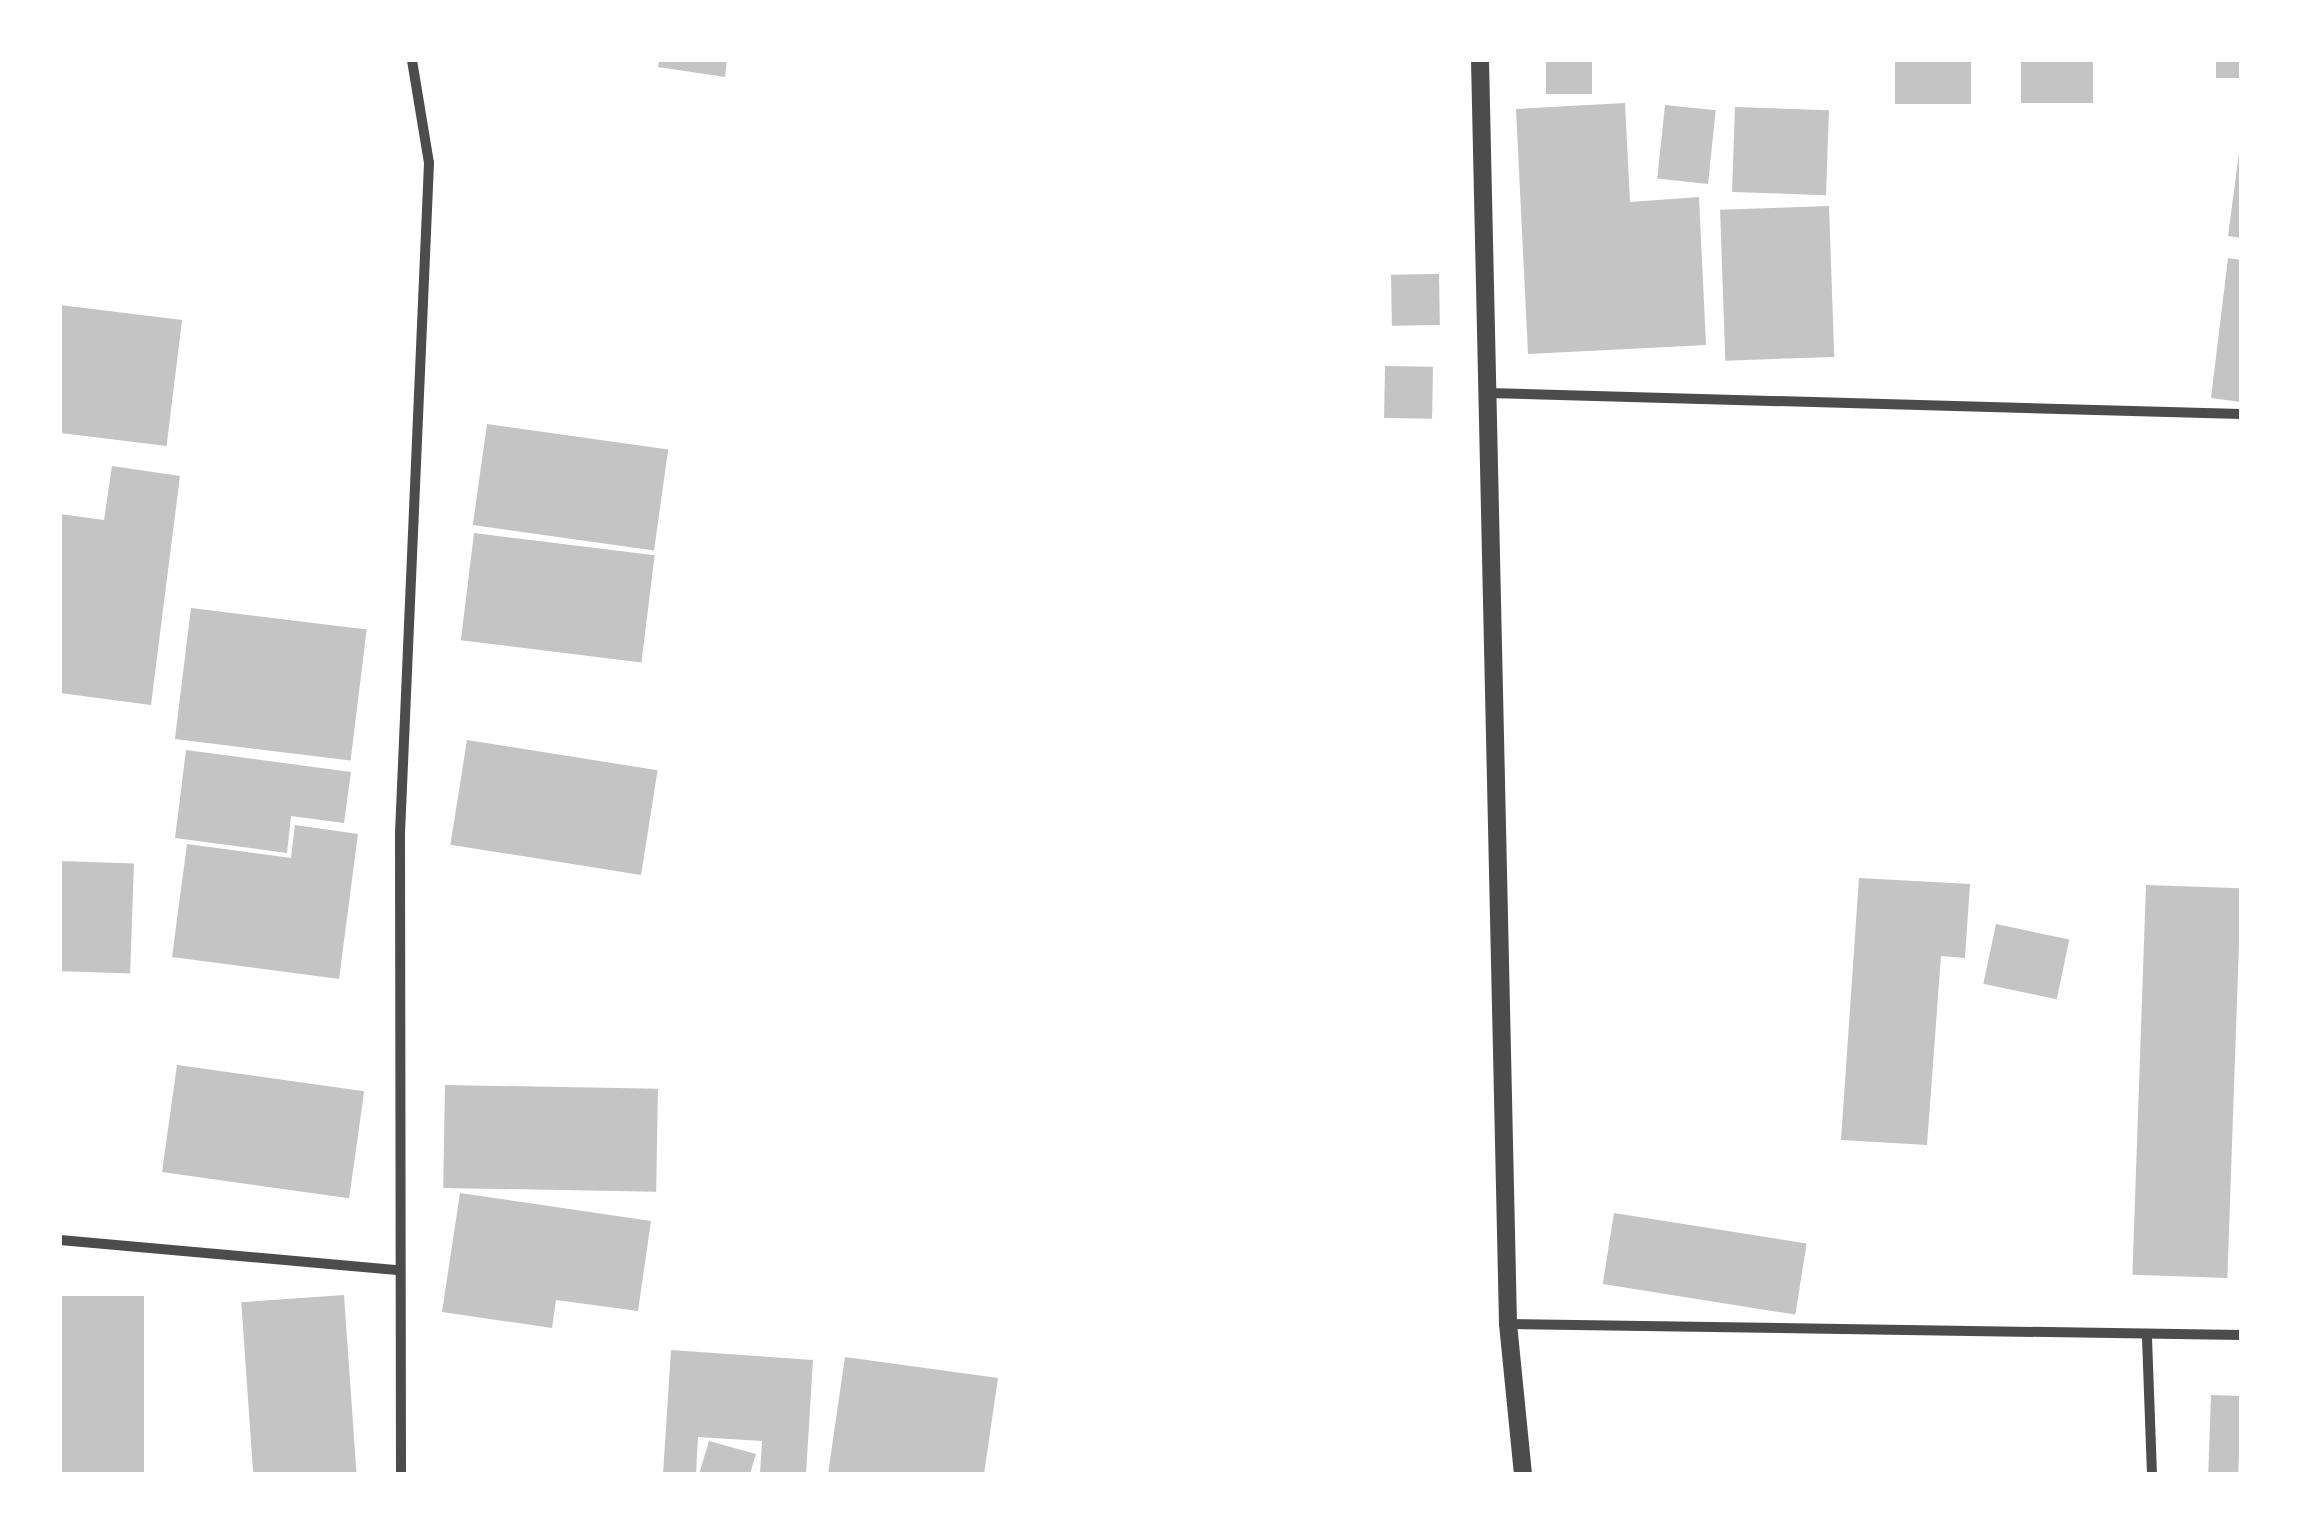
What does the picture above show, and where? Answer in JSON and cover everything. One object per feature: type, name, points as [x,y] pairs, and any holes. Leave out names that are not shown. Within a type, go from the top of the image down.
[{"type":"street","points":[[401,1474],[400,833],[428,163],[412,60]]},
{"type":"street","points":[[1480,60],[1508,1324],[1523,1474]]},
{"type":"street","points":[[1489,393],[2241,414]]},
{"type":"street","points":[[60,1240],[398,1270]]},
{"type":"street","points":[[1508,1324],[2148,1338],[2241,1335]]},
{"type":"street","points":[[2148,1338],[2152,1474]]},
{"type":"building","points":[[659,60],[727,60],[725,77],[658,67]]},
{"type":"building","points":[[1546,60],[1592,60],[1592,94],[1546,94]]},
{"type":"building","points":[[1895,60],[1971,60],[1971,104],[1895,104]]},
{"type":"building","points":[[2021,60],[2093,60],[2093,103],[2021,103]]},
{"type":"building","points":[[2216,60],[2241,60],[2241,78],[2216,78]]},
{"type":"building","points":[[1625,103],[1630,202],[1699,197],[1706,345],[1528,354],[1516,109]]},
{"type":"building","points":[[1665,105],[1716,110],[1708,184],[1657,179]]},
{"type":"building","points":[[1735,107],[1829,110],[1826,195],[1732,192]]},
{"type":"building","points":[[2241,153],[2241,238],[2228,236]]},
{"type":"building","points":[[1829,206],[1834,357],[1725,361],[1720,210]]},
{"type":"building","points":[[2228,258],[2241,260],[2241,402],[2211,398]]},
{"type":"building","points":[[1439,274],[1440,325],[1392,326],[1391,275]]},
{"type":"building","points":[[60,305],[182,320],[167,446],[60,433]]},
{"type":"building","points":[[1385,366],[1433,367],[1432,419],[1384,418]]},
{"type":"building","points":[[487,424],[668,449],[654,550],[473,525]]},
{"type":"building","points":[[112,466],[180,476],[151,705],[60,693],[60,514],[104,520]]},
{"type":"building","points":[[474,533],[655,555],[641,662],[461,640]]},
{"type":"building","points":[[191,608],[367,630],[351,761],[175,739]]},
{"type":"building","points":[[467,740],[658,770],[641,875],[450,845]]},
{"type":"building","points":[[186,750],[351,772],[344,823],[291,816],[287,853],[175,838]]},
{"type":"building","points":[[295,825],[358,834],[339,979],[172,957],[187,844],[291,858]]},
{"type":"building","points":[[60,861],[134,864],[130,974],[60,971]]},
{"type":"building","points":[[1859,878],[1970,884],[1965,958],[1941,956],[1927,1145],[1841,1140]]},
{"type":"building","points":[[2146,885],[2241,888],[2227,1278],[2132,1275]]},
{"type":"building","points":[[1996,924],[2069,940],[2057,999],[1983,984]]},
{"type":"building","points":[[177,1065],[364,1091],[349,1198],[162,1172]]},
{"type":"building","points":[[445,1085],[658,1089],[656,1192],[443,1188]]},
{"type":"building","points":[[460,1193],[651,1221],[638,1311],[556,1300],[552,1328],[442,1312]]},
{"type":"building","points":[[1614,1213],[1807,1244],[1795,1315],[1603,1284]]},
{"type":"building","points":[[344,1295],[356,1474],[253,1474],[241,1302]]},
{"type":"building","points":[[60,1296],[144,1296],[144,1474],[60,1474]]},
{"type":"building","points":[[671,1350],[813,1360],[806,1474],[760,1474],[762,1441],[698,1437],[696,1474],[663,1474]]},
{"type":"building","points":[[845,1357],[998,1378],[984,1474],[828,1474]]},
{"type":"building","points":[[2211,1395],[2241,1396],[2238,1474],[2208,1474]]},
{"type":"building","points":[[709,1441],[756,1454],[750,1474],[699,1474]]}]
